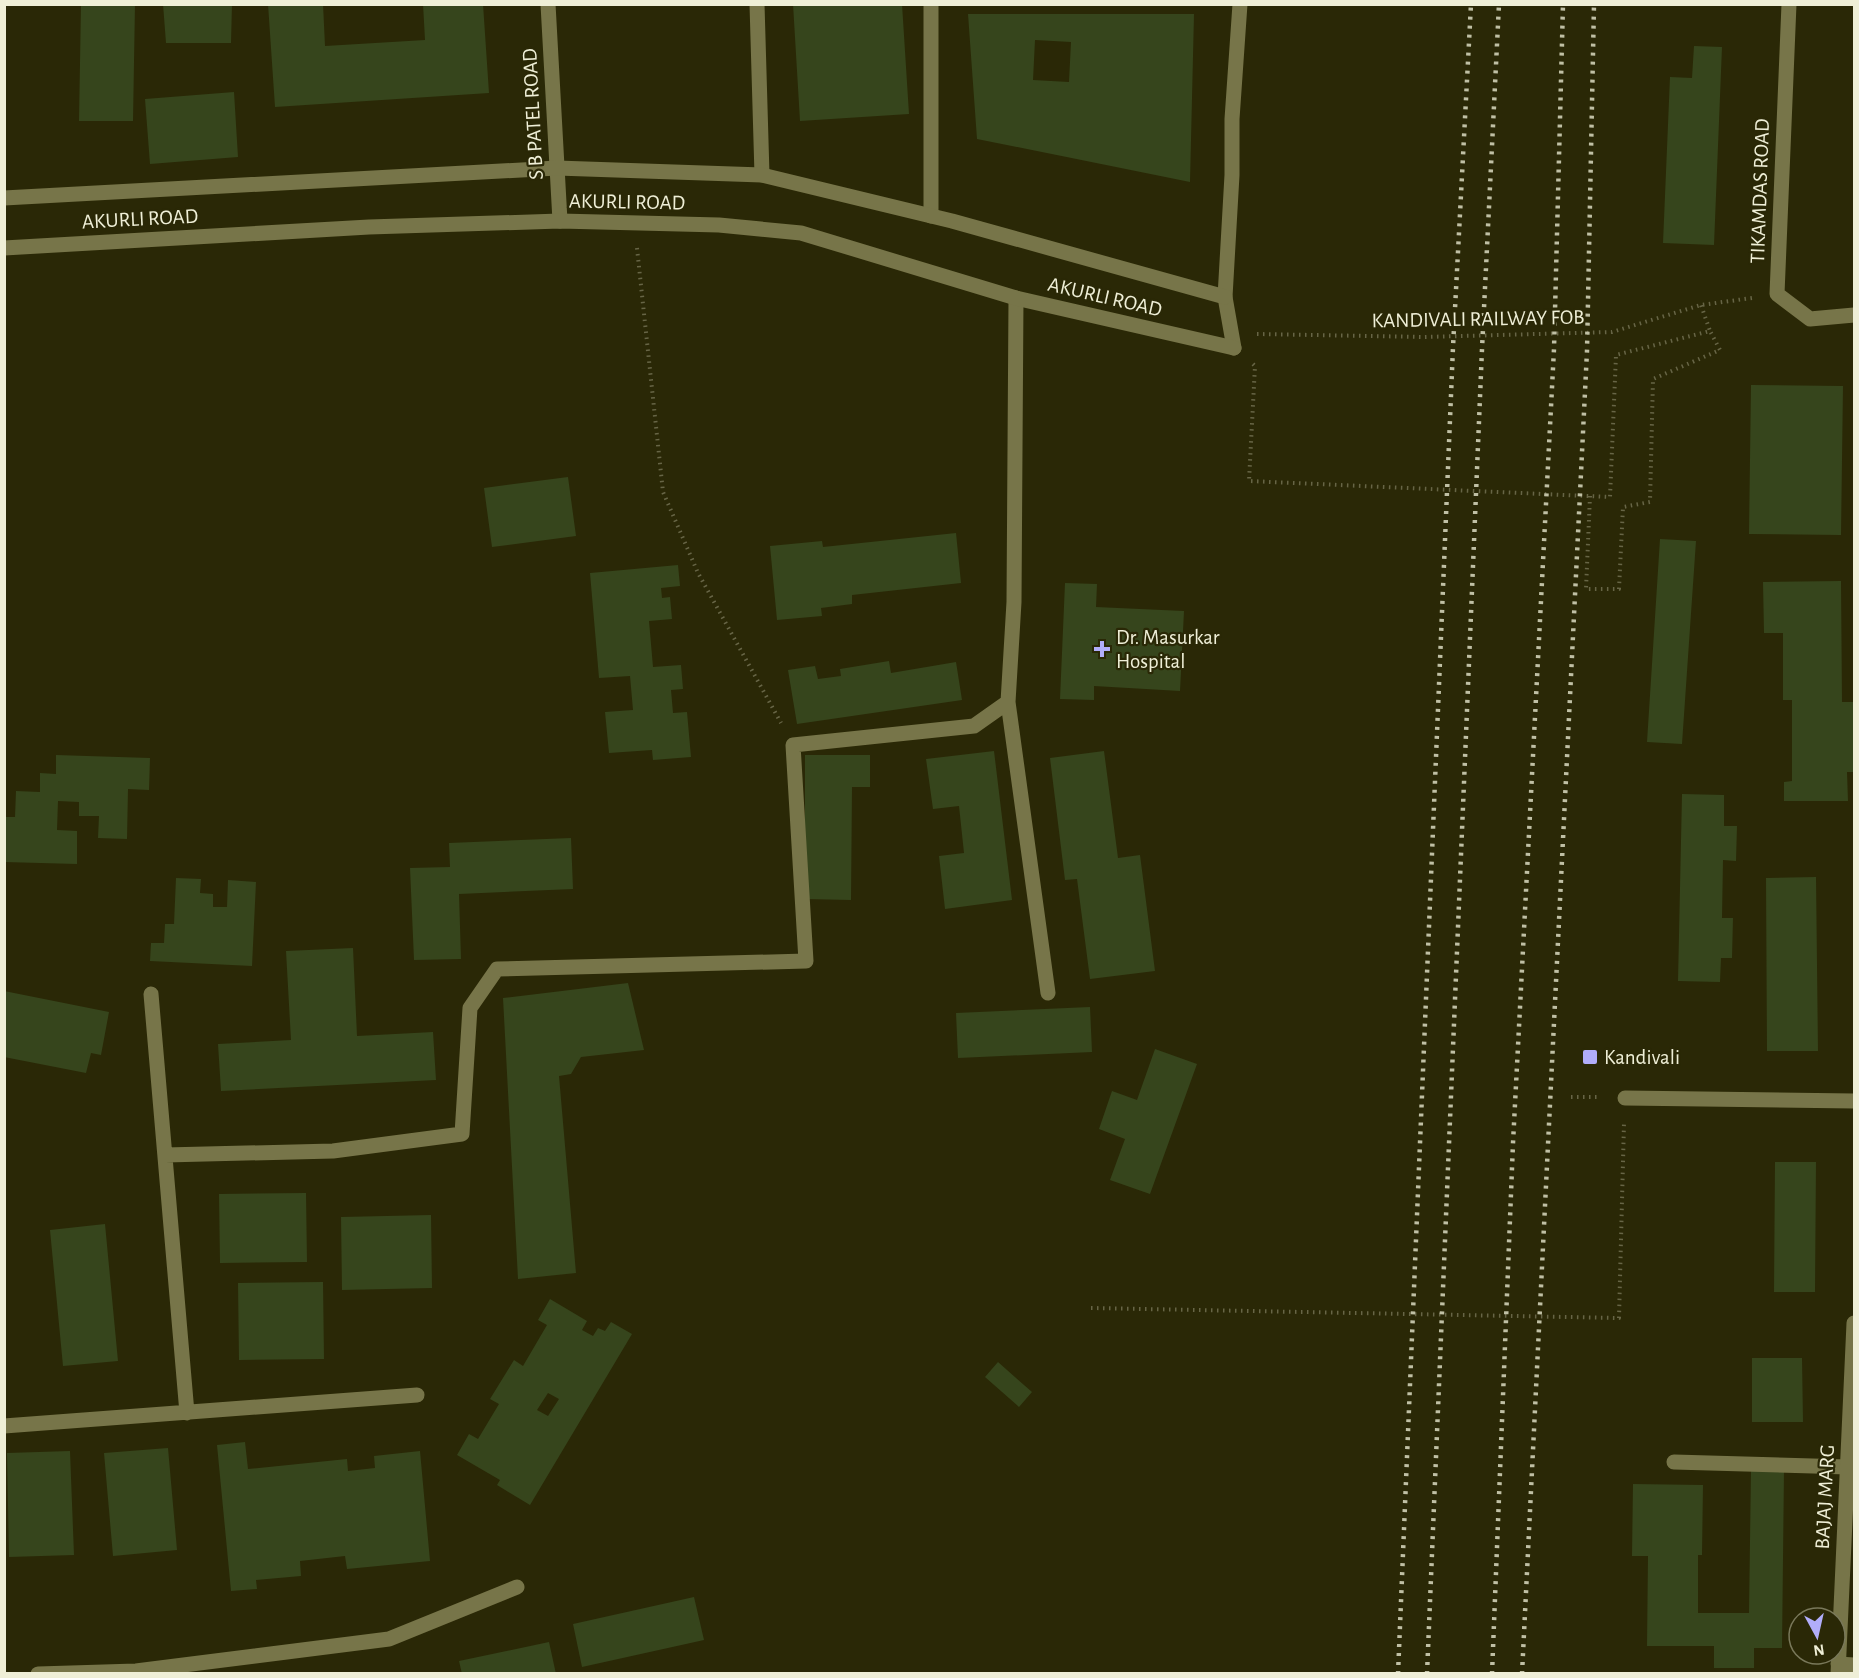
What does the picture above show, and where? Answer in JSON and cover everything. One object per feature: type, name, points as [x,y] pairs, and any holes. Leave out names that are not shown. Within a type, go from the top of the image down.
[{"type":"street","name":"S B PATEL ROAD","points":[[548,4],[560,221]]},
{"type":"street","points":[[757,4],[762,175]]},
{"type":"street","points":[[931,4],[931,216]]},
{"type":"street","points":[[1225,297],[1232,175],[1232,119],[1240,4]]},
{"type":"street","name":"TIKAMDAS ROAD","points":[[1789,4],[1777,294],[1810,319],[1854,315]]},
{"type":"street","name":"AKURLI ROAD","points":[[4,198],[557,168],[762,175],[931,216],[1225,297],[1234,348],[1016,298],[801,233],[719,225],[560,221],[369,227],[4,248]]},
{"type":"street","points":[[1016,298],[1014,602],[1008,702],[1048,993]]},
{"type":"street","points":[[165,1155],[333,1151],[462,1134],[470,1008],[497,969],[806,962],[793,745],[974,726],[1008,702]]},
{"type":"street","points":[[151,994],[187,1413]]},
{"type":"street","points":[[1625,1098],[1854,1101]]},
{"type":"street","name":"BAJAJ MARG","points":[[1838,1669],[1854,1323]]},
{"type":"street","points":[[4,1426],[417,1395]]},
{"type":"street","points":[[1674,1462],[1848,1467]]},
{"type":"street","points":[[38,1674],[136,1671],[389,1639],[517,1587]]},
{"type":"street","points":[[1838,1669],[1854,1665]]},
{"type":"path","points":[[634,223],[663,492],[698,573],[793,745]]},
{"type":"path","name":"KANDIVALI RAILWAY FOB","points":[[1251,333],[1424,337],[1612,332],[1701,305],[1777,294]]},
{"type":"path","points":[[1590,496],[1586,589],[1619,589],[1623,507],[1650,502],[1653,379],[1720,350],[1710,331],[1701,305]]},
{"type":"path","points":[[1256,366],[1249,481],[1610,497],[1616,355],[1710,331]]},
{"type":"path","points":[[1091,1308],[1619,1318],[1625,1098]]},
{"type":"building","points":[[81,4],[135,4],[133,121],[79,121]]},
{"type":"building","points":[[163,4],[232,4],[231,43],[166,43]]},
{"type":"building","points":[[268,4],[323,4],[325,46],[425,40],[423,4],[483,4],[489,93],[275,107]]},
{"type":"building","points":[[793,4],[902,4],[909,114],[800,121]]},
{"type":"building","points":[[968,14],[1194,14],[1190,182],[977,139]],"holes":[[[1035,40],[1071,42],[1069,82],[1033,80]]]},
{"type":"building","points":[[1694,46],[1722,47],[1714,245],[1663,243],[1670,77],[1692,78]]},
{"type":"building","points":[[234,92],[238,157],[150,164],[145,99]]},
{"type":"building","points":[[1751,385],[1843,386],[1841,535],[1749,534]]},
{"type":"building","points":[[568,477],[576,536],[492,547],[484,488]]},
{"type":"building","points":[[956,533],[961,583],[852,595],[852,604],[821,608],[822,616],[777,620],[770,546],[822,541],[823,547]]},
{"type":"building","points":[[1660,539],[1696,541],[1682,744],[1647,742]]},
{"type":"building","points":[[678,565],[680,586],[661,588],[662,598],[670,597],[672,619],[649,621],[653,667],[681,665],[683,689],[671,690],[673,713],[687,712],[691,757],[653,760],[652,750],[609,753],[605,712],[633,710],[630,676],[599,678],[590,573]]},
{"type":"building","points":[[1841,581],[1842,702],[1854,702],[1854,772],[1847,772],[1848,801],[1784,801],[1784,782],[1792,781],[1792,700],[1783,700],[1783,633],[1764,633],[1763,582]]},
{"type":"building","points":[[1065,583],[1097,584],[1096,607],[1184,611],[1180,691],[1094,686],[1094,700],[1060,699]]},
{"type":"building","points":[[889,661],[891,673],[956,662],[962,700],[797,724],[788,670],[815,666],[818,679],[841,676],[840,669]]},
{"type":"building","points":[[994,751],[1012,900],[945,909],[939,856],[964,853],[959,806],[933,809],[926,759]]},
{"type":"building","points":[[1104,751],[1118,858],[1140,855],[1155,971],[1090,979],[1077,879],[1065,880],[1050,758]]},
{"type":"building","points":[[56,755],[150,758],[149,790],[128,789],[127,839],[98,838],[99,816],[79,816],[79,802],[58,801],[57,830],[77,831],[77,864],[4,862],[4,817],[15,817],[16,791],[40,792],[40,773],[56,774]]},
{"type":"building","points":[[805,755],[870,755],[870,787],[852,787],[851,900],[805,899]]},
{"type":"building","points":[[1682,794],[1724,795],[1724,826],[1737,826],[1736,861],[1723,860],[1722,918],[1733,918],[1732,958],[1721,958],[1720,982],[1678,981]]},
{"type":"building","points":[[571,838],[573,889],[459,894],[461,959],[414,960],[410,868],[450,867],[449,843]]},
{"type":"building","points":[[1816,877],[1818,1051],[1767,1051],[1766,878]]},
{"type":"building","points":[[176,878],[201,879],[200,893],[213,894],[213,907],[227,907],[228,880],[256,882],[252,966],[150,961],[151,943],[164,943],[165,924],[174,924]]},
{"type":"building","points":[[353,948],[357,1036],[433,1032],[436,1080],[221,1091],[218,1044],[291,1040],[286,951]]},
{"type":"building","points":[[628,983],[644,1050],[581,1057],[571,1074],[559,1076],[576,1273],[518,1279],[503,998]]},
{"type":"building","points":[[4,991],[109,1012],[101,1055],[91,1053],[86,1073],[4,1057]]},
{"type":"building","points":[[1090,1007],[1092,1052],[958,1058],[956,1013]]},
{"type":"building","points":[[1155,1049],[1197,1064],[1150,1194],[1110,1180],[1125,1139],[1099,1129],[1112,1091],[1137,1100]]},
{"type":"building","points":[[1775,1162],[1816,1162],[1815,1292],[1774,1292]]},
{"type":"building","points":[[306,1193],[307,1262],[220,1263],[219,1194]]},
{"type":"building","points":[[431,1215],[432,1288],[342,1290],[341,1217]]},
{"type":"building","points":[[105,1224],[118,1361],[63,1366],[50,1230]]},
{"type":"building","points":[[323,1282],[324,1359],[239,1360],[238,1283]]},
{"type":"building","points":[[550,1299],[587,1321],[582,1330],[593,1336],[598,1328],[605,1331],[611,1322],[632,1334],[530,1505],[497,1485],[500,1480],[457,1455],[469,1434],[478,1439],[499,1404],[490,1399],[514,1360],[523,1366],[547,1325],[538,1320]],"holes":[[[548,1393],[559,1399],[548,1416],[537,1410]]]},
{"type":"building","points":[[1752,1358],[1802,1358],[1803,1422],[1752,1422]]},
{"type":"building","points":[[998,1362],[1032,1392],[1019,1407],[985,1377]]},
{"type":"building","points":[[245,1442],[248,1469],[347,1459],[348,1471],[375,1468],[374,1456],[420,1451],[430,1561],[347,1569],[345,1556],[300,1561],[301,1576],[256,1580],[257,1589],[231,1591],[217,1445]]},
{"type":"building","points":[[168,1448],[177,1550],[113,1556],[104,1453]]},
{"type":"building","points":[[70,1451],[74,1555],[9,1557],[7,1453]]},
{"type":"building","points":[[1751,1469],[1784,1470],[1782,1648],[1754,1648],[1754,1668],[1714,1668],[1714,1646],[1647,1646],[1648,1556],[1632,1556],[1633,1484],[1703,1485],[1702,1555],[1698,1555],[1698,1613],[1749,1613]]},
{"type":"building","points":[[694,1597],[704,1640],[582,1667],[573,1624]]},
{"type":"building","points":[[549,1642],[556,1674],[462,1674],[459,1661]]},
{"type":"railway","points":[[1398,1674],[1453,347],[1471,4]]},
{"type":"railway","points":[[1427,1674],[1482,349],[1499,4]]},
{"type":"railway","points":[[1492,1674],[1513,1143],[1554,349],[1563,4]]},
{"type":"railway","points":[[1522,1674],[1587,351],[1594,4]]},
{"type":"place","name":"Dr. Masurkar Hospital","points":[[1102,649]]},
{"type":"place","name":"Kandivali","points":[[1590,1057]]}]
